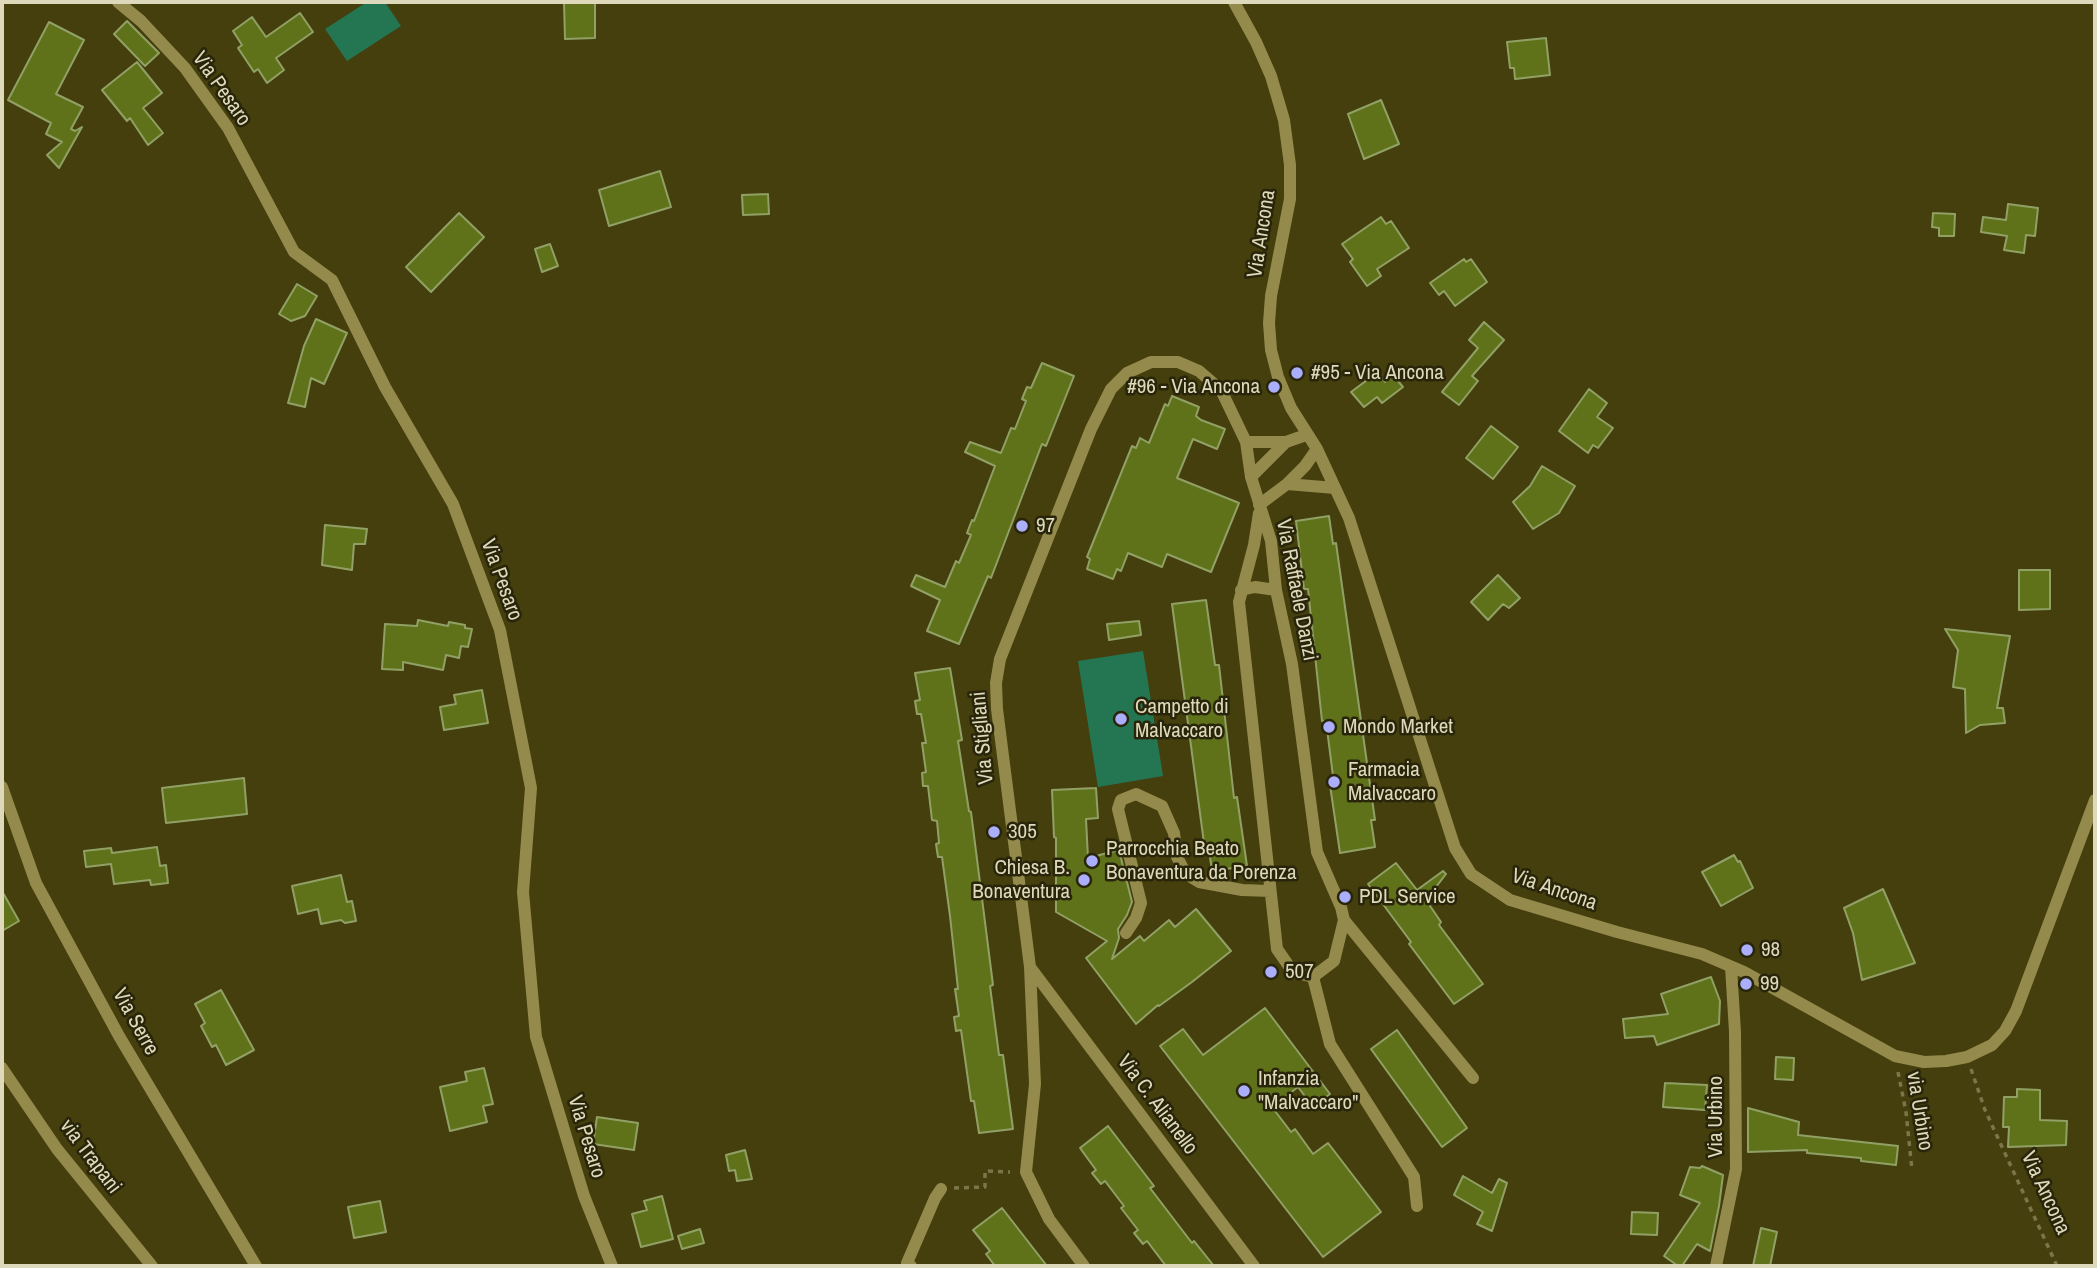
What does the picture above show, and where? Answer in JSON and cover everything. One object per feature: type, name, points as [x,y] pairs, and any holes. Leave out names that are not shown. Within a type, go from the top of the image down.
[{"type":"street","name":"Via Pesaro","points":[[118,2],[141,21],[185,68],[228,128],[294,252],[331,279],[385,387],[453,504],[500,630],[531,788],[523,892],[536,1037],[584,1196],[612,1266]]},
{"type":"street","name":"Via Ancona","points":[[1234,2],[1256,42],[1270,76],[1284,120],[1290,165],[1290,199],[1271,296],[1269,324],[1271,350],[1278,377],[1291,408],[1317,449],[1349,518],[1455,848],[1471,874],[1510,900],[1702,954],[1895,1056],[1924,1062],[1967,1058],[1992,1045],[2005,1031],[2016,1011],[2095,800]]},
{"type":"street","name":"Via Stigliani","points":[[1026,1172],[1035,1084],[1030,967],[998,723],[996,683],[1000,659],[1091,429],[1111,389],[1127,373],[1151,362],[1178,362],[1199,372],[1221,390],[1246,442],[1251,477],[1259,505]]},
{"type":"street","points":[[1246,442],[1286,442],[1306,435]]},
{"type":"street","points":[[1251,477],[1286,442]]},
{"type":"street","points":[[1259,505],[1287,484],[1317,449]]},
{"type":"street","points":[[1287,484],[1335,488]]},
{"type":"street","name":"Via Raffaele Danzi","points":[[1259,505],[1271,541],[1276,590],[1292,664],[1317,852],[1344,920],[1473,1078]]},
{"type":"street","name":"Via Raffaele Danzi","points":[[1259,505],[1254,545],[1239,602],[1276,949],[1293,972],[1313,977]]},
{"type":"street","points":[[1241,590],[1255,587],[1276,590]]},
{"type":"street","name":"Via Serre","points":[[2,787],[36,883],[119,1036],[256,1266]]},
{"type":"street","points":[[1126,933],[1136,918],[1140,903],[1118,808],[1121,800],[1136,794],[1162,806],[1174,833],[1177,857],[1186,874],[1199,882],[1242,890],[1270,891]]},
{"type":"street","points":[[1344,920],[1334,961],[1313,977],[1330,1044],[1413,1177],[1417,1206]]},
{"type":"street","name":"Via C. Alianello","points":[[1030,967],[1254,1266]]},
{"type":"street","name":"Via Urbino","points":[[1716,1266],[1736,1169],[1735,1032],[1731,967]]},
{"type":"street","name":"via Trapani","points":[[2,1068],[57,1149],[152,1266]]},
{"type":"street","points":[[1026,1172],[1049,1219],[1084,1266]]},
{"type":"street","points":[[909,1264],[941,1189]]},
{"type":"path","name":"via Urbino","points":[[1895,1056],[1906,1112],[1912,1170]]},
{"type":"path","name":"Via Ancona","points":[[1967,1058],[1985,1110],[2057,1266]]},
{"type":"path","points":[[941,1189],[985,1187],[985,1171],[1026,1172]]},
{"type":"green space","points":[[367,2],[385,2],[401,26],[347,61],[325,29]]},
{"type":"green space","name":"Campetto di Malvaccaro","points":[[1143,651],[1163,776],[1098,787],[1078,661]]},
{"type":"building","points":[[564,2],[595,2],[595,38],[565,39]]},
{"type":"building","points":[[300,13],[313,32],[276,58],[284,70],[267,83],[258,69],[254,72],[238,48],[242,45],[233,31],[252,17],[266,37]]},
{"type":"building","points":[[127,21],[159,53],[145,66],[114,34]]},
{"type":"building","points":[[49,22],[84,40],[56,94],[83,107],[71,129],[75,131],[82,127],[59,168],[47,155],[62,142],[46,134],[51,123],[8,100]]},
{"type":"building","points":[[1546,38],[1550,75],[1515,79],[1514,68],[1510,68],[1507,42]]},
{"type":"building","points":[[137,62],[162,93],[143,108],[163,133],[148,145],[130,118],[127,121],[102,90]]},
{"type":"building","points":[[1381,100],[1399,144],[1364,159],[1348,114]]},
{"type":"building","points":[[660,171],[671,207],[609,226],[599,190]]},
{"type":"building","points":[[768,194],[769,214],[743,215],[742,195]]},
{"type":"building","points":[[2008,204],[2038,208],[2035,236],[2026,235],[2024,253],[2004,250],[2007,236],[1981,232],[1983,217],[2006,220]]},
{"type":"building","points":[[459,213],[484,237],[431,292],[406,267]]},
{"type":"building","points":[[1933,213],[1955,214],[1954,236],[1939,236],[1939,228],[1932,227]]},
{"type":"building","points":[[1381,217],[1386,224],[1391,221],[1409,248],[1377,269],[1381,276],[1367,286],[1350,262],[1353,259],[1342,244]]},
{"type":"building","points":[[550,244],[558,266],[542,272],[535,249]]},
{"type":"building","points":[[1464,259],[1466,262],[1471,259],[1487,282],[1455,306],[1444,291],[1439,295],[1430,283]]},
{"type":"building","points":[[297,284],[317,296],[305,316],[291,321],[279,314]]},
{"type":"building","points":[[316,319],[347,333],[324,384],[311,378],[305,407],[288,403],[304,346]]},
{"type":"building","points":[[1484,322],[1504,340],[1472,376],[1478,381],[1459,405],[1442,392],[1478,348],[1469,340]]},
{"type":"building","points":[[1042,363],[1074,376],[1046,446],[1042,444],[991,578],[988,576],[959,644],[927,631],[940,600],[911,586],[916,575],[945,587],[971,535],[967,533],[995,466],[965,452],[970,442],[1001,453],[1011,428],[1015,429],[1026,401],[1022,399],[1027,387],[1031,388]]},
{"type":"building","points":[[1378,372],[1385,382],[1393,375],[1403,387],[1382,403],[1377,397],[1364,407],[1351,392]]},
{"type":"building","points":[[1589,389],[1607,403],[1597,417],[1613,428],[1598,448],[1593,445],[1588,453],[1559,431]]},
{"type":"building","points":[[1172,396],[1199,407],[1196,416],[1201,420],[1225,429],[1217,449],[1193,439],[1177,478],[1239,503],[1211,572],[1167,554],[1162,567],[1128,553],[1121,571],[1117,569],[1113,579],[1087,569],[1090,559],[1087,557],[1132,446],[1136,448],[1140,438],[1149,443],[1165,404],[1168,406]]},
{"type":"building","points":[[1491,426],[1518,447],[1493,479],[1466,458]]},
{"type":"building","points":[[1542,466],[1575,486],[1559,513],[1533,529],[1513,502],[1530,486]]},
{"type":"building","points":[[1329,516],[1333,544],[1336,543],[1375,820],[1371,820],[1375,847],[1340,853],[1330,785],[1334,784],[1326,721],[1322,721],[1308,589],[1304,589],[1296,521]]},
{"type":"building","points":[[325,525],[367,529],[365,544],[354,544],[352,570],[322,565]]},
{"type":"building","points":[[2019,570],[2050,570],[2050,609],[2019,610]]},
{"type":"building","points":[[1498,575],[1520,598],[1509,608],[1503,604],[1488,620],[1471,602]]},
{"type":"building","points":[[1206,600],[1215,665],[1219,665],[1234,798],[1237,797],[1247,866],[1212,871],[1208,843],[1204,843],[1172,604]]},
{"type":"building","points":[[418,620],[448,626],[449,622],[465,625],[465,628],[472,629],[468,647],[461,646],[459,658],[446,655],[443,670],[403,662],[403,670],[382,669],[385,624],[417,626]]},
{"type":"building","points":[[1139,621],[1141,635],[1109,640],[1107,624]]},
{"type":"building","points":[[1945,629],[2010,636],[1997,708],[2003,708],[2005,723],[1980,725],[1966,733],[1965,689],[1953,687],[1958,650]]},
{"type":"building","points":[[950,668],[962,740],[958,741],[971,812],[999,1055],[1003,1055],[1013,1129],[979,1133],[974,1101],[971,1101],[961,1030],[956,1031],[954,1017],[959,1016],[955,989],[958,989],[950,916],[942,857],[938,857],[936,844],[939,843],[937,821],[932,820],[928,786],[923,786],[922,773],[926,772],[922,743],[926,743],[921,714],[917,714],[915,701],[920,700],[915,673]]},
{"type":"building","points":[[482,690],[488,723],[444,730],[440,707],[456,704],[454,695]]},
{"type":"building","points":[[244,778],[247,814],[166,823],[162,788]]},
{"type":"building","points":[[1096,788],[1098,818],[1086,819],[1088,858],[1119,850],[1132,902],[1118,929],[1119,938],[1112,959],[1140,936],[1144,941],[1169,920],[1175,927],[1196,909],[1231,951],[1136,1024],[1086,958],[1107,941],[1056,912],[1056,838],[1052,790]]},
{"type":"building","points":[[157,847],[160,866],[166,865],[168,883],[151,885],[150,880],[114,884],[111,864],[86,867],[84,851],[111,848],[112,853]]},
{"type":"building","points":[[1734,855],[1738,862],[1740,861],[1753,888],[1721,906],[1702,872]]},
{"type":"building","points":[[1396,863],[1417,890],[1443,871],[1446,874],[1426,900],[1441,922],[1439,925],[1483,984],[1454,1004],[1368,884]]},
{"type":"building","points":[[341,875],[347,902],[352,901],[356,921],[345,923],[341,920],[321,924],[318,909],[298,914],[292,886]]},
{"type":"building","points":[[1883,889],[1915,963],[1862,980],[1853,933],[1844,908]]},
{"type":"building","points":[[2,891],[19,921],[2,931]]},
{"type":"building","points":[[1711,977],[1720,1001],[1719,1024],[1657,1045],[1654,1036],[1625,1038],[1623,1019],[1668,1014],[1661,994]]},
{"type":"building","points":[[221,990],[254,1050],[226,1065],[216,1045],[212,1047],[201,1026],[205,1023],[195,1004]]},
{"type":"building","points":[[1265,1008],[1330,1094],[1313,1107],[1298,1087],[1272,1107],[1291,1132],[1295,1129],[1313,1154],[1328,1143],[1381,1212],[1323,1257],[1160,1046],[1183,1029],[1203,1055]]},
{"type":"building","points":[[1397,1030],[1467,1128],[1442,1147],[1371,1049]]},
{"type":"building","points":[[1776,1057],[1794,1058],[1793,1080],[1775,1079]]},
{"type":"building","points":[[484,1068],[493,1104],[483,1106],[487,1122],[450,1131],[440,1087],[467,1081],[465,1072]]},
{"type":"building","points":[[1665,1083],[1707,1085],[1705,1110],[1663,1107]]},
{"type":"building","points":[[2017,1089],[2040,1090],[2040,1120],[2067,1121],[2066,1145],[2008,1147],[2009,1127],[2003,1127],[2004,1097],[2017,1097]]},
{"type":"building","points":[[1748,1108],[1799,1122],[1798,1135],[1898,1146],[1896,1165],[1861,1161],[1861,1158],[1807,1153],[1807,1150],[1748,1152]]},
{"type":"building","points":[[597,1117],[638,1123],[634,1150],[593,1144]]},
{"type":"building","points":[[1108,1126],[1154,1186],[1150,1188],[1192,1243],[1194,1241],[1214,1266],[1166,1266],[1147,1241],[1143,1244],[1134,1233],[1138,1230],[1121,1208],[1124,1206],[1105,1181],[1101,1184],[1092,1173],[1096,1170],[1080,1148]]},
{"type":"building","points":[[745,1150],[752,1179],[737,1181],[735,1170],[729,1171],[726,1155]]},
{"type":"building","points":[[1702,1166],[1723,1175],[1710,1251],[1697,1244],[1682,1266],[1678,1266],[1664,1256],[1700,1203],[1680,1195],[1690,1167]]},
{"type":"building","points":[[1463,1176],[1492,1193],[1499,1179],[1507,1183],[1492,1231],[1477,1224],[1483,1212],[1454,1195]]},
{"type":"building","points":[[662,1196],[673,1239],[641,1247],[632,1214],[647,1210],[644,1201]]},
{"type":"building","points":[[380,1201],[386,1232],[354,1238],[348,1207]]},
{"type":"building","points":[[1002,1208],[1047,1266],[995,1266],[986,1254],[990,1251],[973,1230]]},
{"type":"building","points":[[1632,1212],[1658,1213],[1657,1235],[1631,1234]]},
{"type":"building","points":[[1761,1228],[1777,1232],[1770,1266],[1753,1266]]},
{"type":"building","points":[[700,1229],[704,1243],[682,1249],[678,1236]]},
{"type":"place","name":"#95 - Via Ancona","points":[[1297,373]]},
{"type":"place","name":"#96 - Via Ancona","points":[[1274,387]]},
{"type":"place","name":"97","points":[[1022,526]]},
{"type":"place","name":"Campetto di Malvaccaro","points":[[1121,719]]},
{"type":"place","name":"Mondo Market","points":[[1329,727]]},
{"type":"place","name":"Farmacia Malvaccaro","points":[[1334,782]]},
{"type":"place","name":"305","points":[[994,832]]},
{"type":"place","name":"Parrocchia Beato Bonaventura da Porenza","points":[[1092,861]]},
{"type":"place","name":"Chiesa B. Bonaventura","points":[[1084,880]]},
{"type":"place","name":"PDL Service","points":[[1345,897]]},
{"type":"place","name":"98","points":[[1747,950]]},
{"type":"place","name":"507","points":[[1271,972]]},
{"type":"place","name":"99","points":[[1746,984]]},
{"type":"place","name":"Infanzia \"Malvaccaro\"","points":[[1244,1091]]}]
